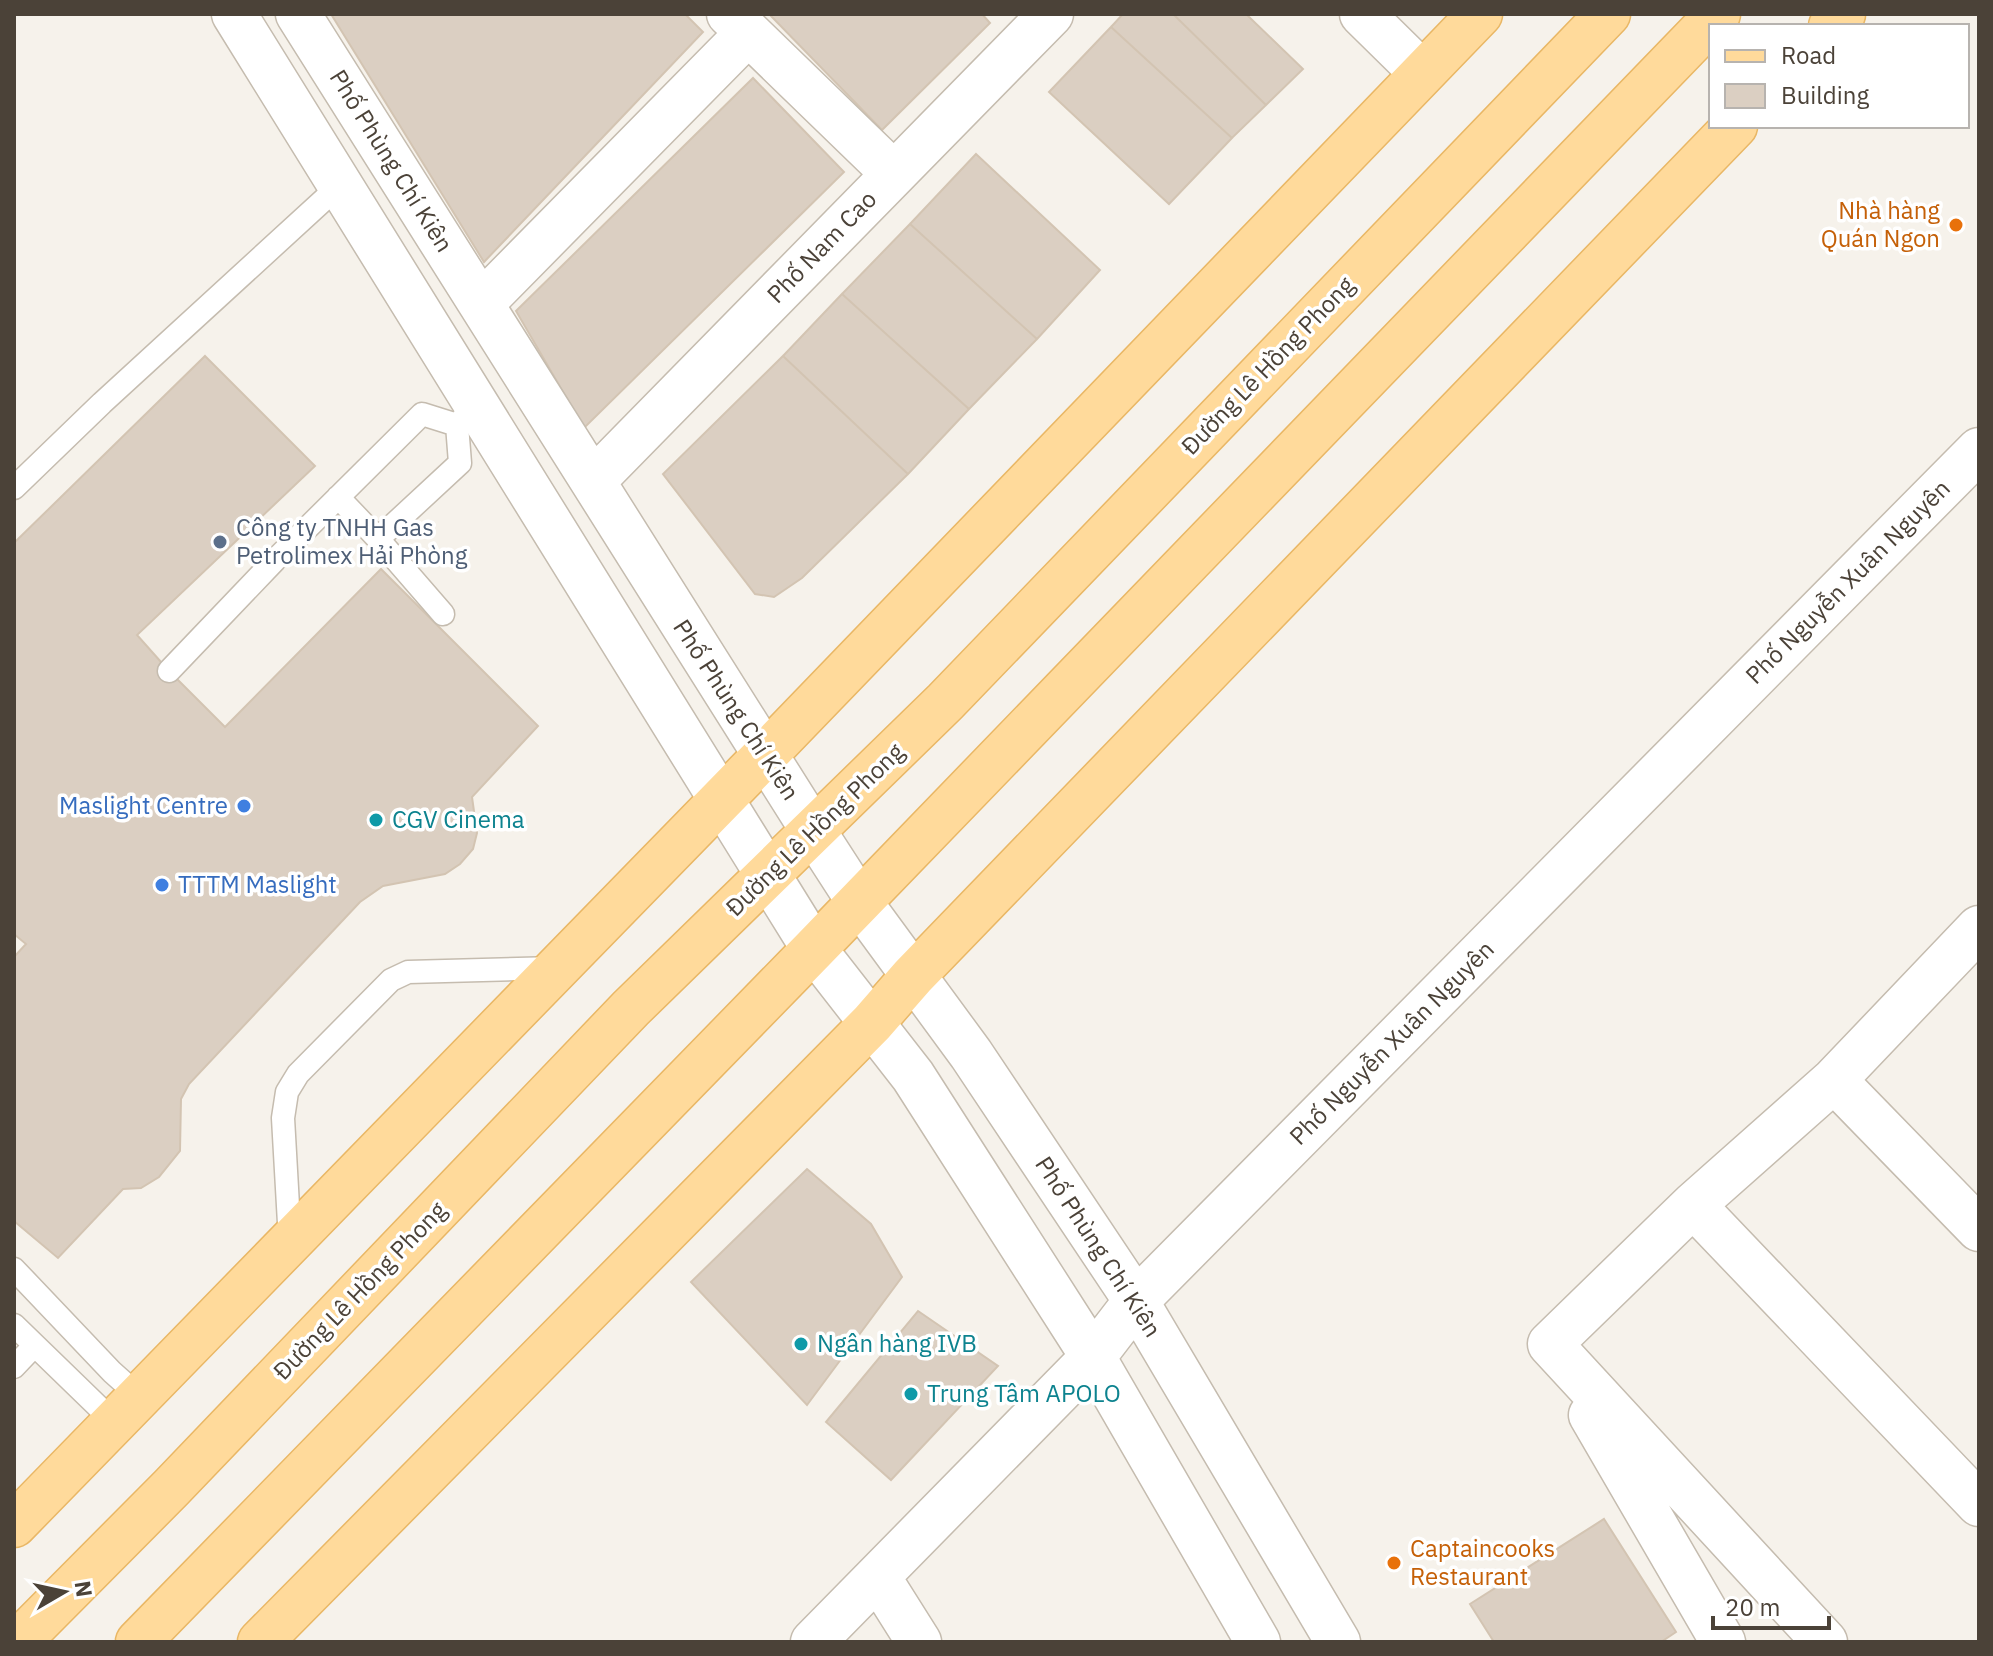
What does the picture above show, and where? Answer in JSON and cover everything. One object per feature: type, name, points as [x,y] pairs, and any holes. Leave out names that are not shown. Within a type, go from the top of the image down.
[{"type":"main road","points":[[14,1525],[766,754],[1480,14]]},
{"type":"main road","name":"Đường Lê Hồng Phong","points":[[18,1642],[171,1488],[631,1008],[945,702],[1608,14]]},
{"type":"main road","points":[[138,1642],[814,949],[858,900],[1718,14]]},
{"type":"main road","points":[[260,1642],[872,1023],[913,976],[1733,128]]},
{"type":"street","points":[[234,14],[340,185],[464,402],[719,801],[814,949],[913,1076],[1093,1357],[1258,1642]]},
{"type":"street","name":"Phố Phùng Chí Kiên","points":[[298,14],[717,682],[858,900],[971,1054],[1136,1301],[1338,1642]]},
{"type":"street","points":[[1362,14],[1422,73]]},
{"type":"street","name":"Phố Nam Cao","points":[[593,481],[1047,15]]},
{"type":"street","points":[[464,402],[492,321],[738,23],[894,174]]},
{"type":"street","name":"Phố Nguyễn Xuân Nguyên","points":[[813,1642],[1093,1357],[1136,1301],[1979,450]]},
{"type":"street","points":[[1550,1344],[1693,1205],[1834,1080],[1976,937]]},
{"type":"street","points":[[1834,1080],[1979,1229]]},
{"type":"street","points":[[1693,1205],[1979,1504]]},
{"type":"street","points":[[1550,1344],[1723,1642]]},
{"type":"street","points":[[1550,1344],[1825,1642]]},
{"type":"street","points":[[878,1577],[919,1642]]},
{"type":"lane","points":[[14,488],[340,185]]},
{"type":"lane","points":[[169,671],[422,414],[464,402],[460,463],[378,539]]},
{"type":"lane","points":[[338,497],[443,614]]},
{"type":"lane","points":[[290,1242],[283,1118],[287,1092],[298,1074],[391,980],[408,972],[557,968]]},
{"type":"lane","points":[[14,1269],[112,1372],[127,1409]]},
{"type":"lane","points":[[14,1325],[34,1346],[127,1409]]},
{"type":"lane","points":[[14,1367],[34,1346]]},
{"type":"building","points":[[331,14],[685,14],[703,32],[484,262]]},
{"type":"building","points":[[769,14],[982,14],[990,23],[882,130]]},
{"type":"building","points":[[1123,14],[1173,14],[1266,105],[1232,138],[1111,27]]},
{"type":"building","points":[[1173,14],[1246,14],[1303,69],[1266,105]]},
{"type":"building","points":[[1111,27],[1232,138],[1169,204],[1049,92]]},
{"type":"building","points":[[753,78],[844,172],[584,428],[516,311]]},
{"type":"building","points":[[976,154],[1100,270],[1037,339],[910,224]]},
{"type":"building","points":[[910,224],[1037,339],[969,409],[842,294]]},
{"type":"building","points":[[842,294],[969,409],[908,474],[783,356]]},
{"type":"building","name":"Maslight Centre","points":[[205,356],[315,466],[137,635],[169,671],[225,727],[381,569],[538,726],[472,797],[477,833],[473,849],[460,864],[445,874],[383,886],[360,902],[189,1084],[181,1099],[180,1151],[159,1177],[141,1188],[123,1189],[58,1258],[14,1221],[14,957],[26,944],[14,934],[14,543]]},
{"type":"building","points":[[783,356],[908,474],[802,578],[774,597],[755,594],[663,474]]},
{"type":"building","name":"Ngân hàng IVB","points":[[807,1169],[871,1224],[902,1277],[807,1405],[691,1282]]},
{"type":"building","name":"Trung Tâm APOLO","points":[[918,1311],[998,1366],[891,1480],[826,1422]]},
{"type":"building","points":[[1604,1519],[1676,1632],[1661,1642],[1494,1642],[1470,1604]]},
{"type":"place","name":"Nhà hàng Quán Ngon","points":[[1956,225]]},
{"type":"place","name":"Công ty TNHH Gas Petrolimex Hải Phòng","points":[[220,542]]},
{"type":"place","name":"Maslight Centre","points":[[244,806]]},
{"type":"place","name":"CGV Cinema","points":[[376,820]]},
{"type":"place","name":"TTTM Maslight","points":[[162,885]]},
{"type":"place","name":"Ngân hàng IVB","points":[[801,1344]]},
{"type":"place","name":"Trung Tâm APOLO","points":[[911,1394]]},
{"type":"place","name":"Captaincooks Restaurant","points":[[1394,1563]]}]
